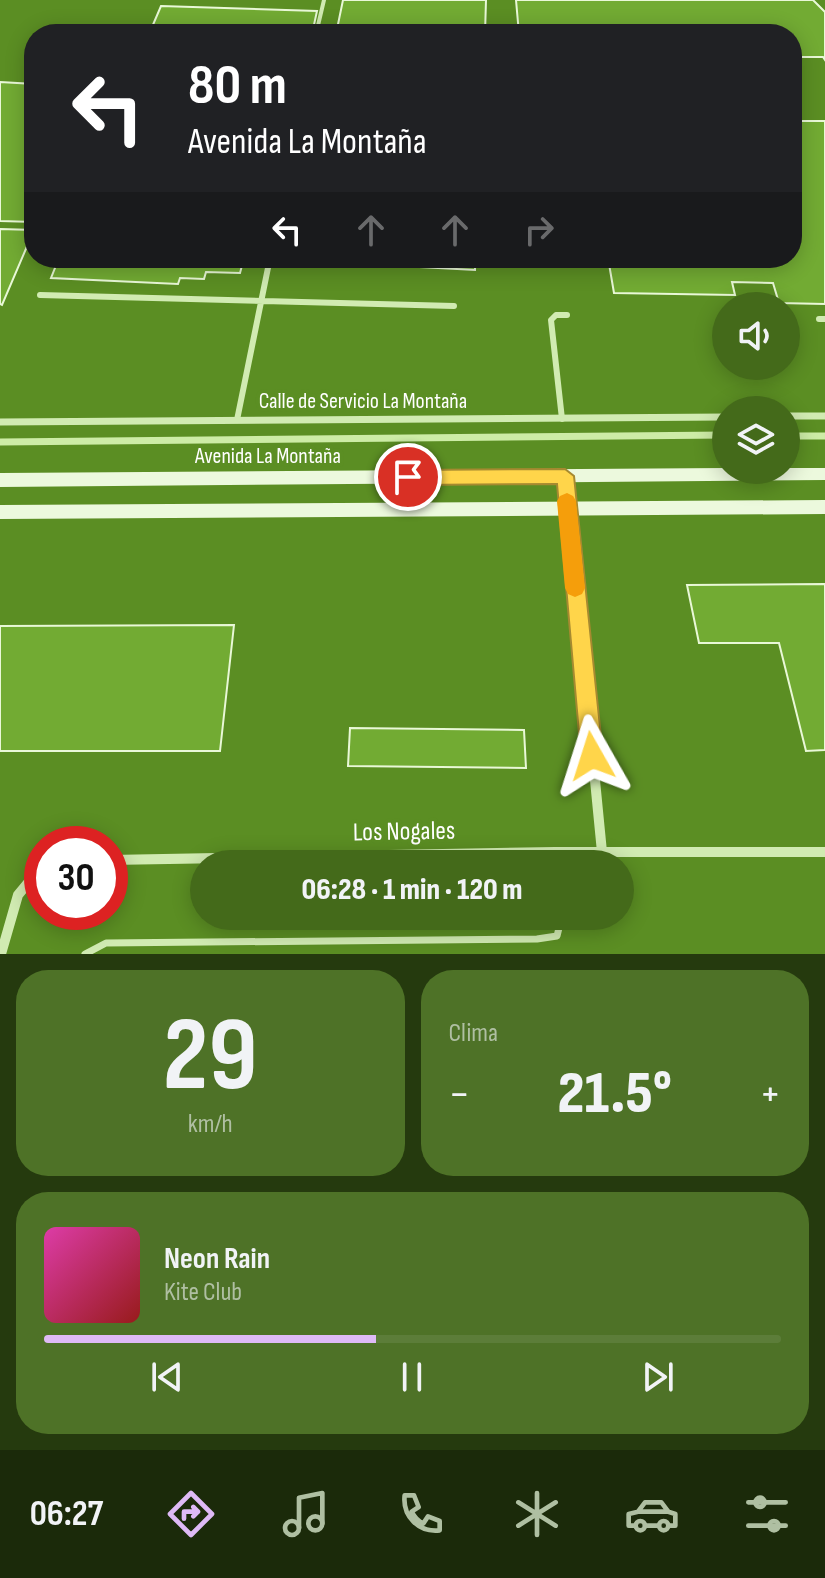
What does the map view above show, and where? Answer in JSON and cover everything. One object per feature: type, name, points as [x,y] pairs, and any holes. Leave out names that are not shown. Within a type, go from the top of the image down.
[{"type":"main road","name":"Avenida La Montaña","points":[[0,480],[825,474]]},
{"type":"main road","points":[[0,512],[825,507]]},
{"type":"street","points":[[800,416],[825,416]]},
{"type":"street","name":"Calle de Servicio La Montaña","points":[[0,422],[712,417]]},
{"type":"street","points":[[565,476],[602,850]]},
{"type":"street","name":"Los Nogales","points":[[634,852],[825,852]]},
{"type":"street","name":"Los Nogales","points":[[128,860],[190,860]]},
{"type":"street","points":[[1,954],[16,895],[24,882]]},
{"type":"lane","points":[[318,24],[324,0]]},
{"type":"lane","points":[[237,420],[268,268]]},
{"type":"lane","points":[[40,295],[454,306]]},
{"type":"lane","points":[[562,419],[551,320],[556,315],[567,315]]},
{"type":"lane","points":[[85,954],[106,943],[537,939],[557,936],[558,930]]},
{"type":"building","points":[[343,0],[486,0],[485,24],[338,24]]},
{"type":"building","points":[[516,0],[813,0],[825,12],[825,60],[823,57],[802,57],[802,24],[518,24]]},
{"type":"building","points":[[161,6],[317,11],[314,24],[153,24]]},
{"type":"building","points":[[0,82],[24,83],[24,222],[0,221]]},
{"type":"building","points":[[802,121],[825,121],[825,304],[800,303],[800,292],[776,292],[773,283],[732,282],[734,292],[712,292],[712,295],[614,293],[610,268],[802,268]]},
{"type":"building","points":[[0,229],[24,230],[24,253],[0,304]]},
{"type":"building","points":[[55,268],[241,268],[240,273],[206,272],[204,279],[180,278],[178,284],[51,278]]},
{"type":"building","points":[[825,584],[825,750],[806,751],[779,643],[699,643],[687,585]]},
{"type":"building","points":[[234,625],[220,751],[0,751],[0,626]]},
{"type":"building","points":[[350,728],[524,730],[526,768],[348,766]]},
{"type":"waterway","points":[[0,442],[712,435]]},
{"type":"waterway","points":[[800,436],[825,436]]},
{"type":"slow traffic","points":[[567,501],[575,588]]},
{"type":"route","points":[[408,477],[565,476],[592,756]]}]
